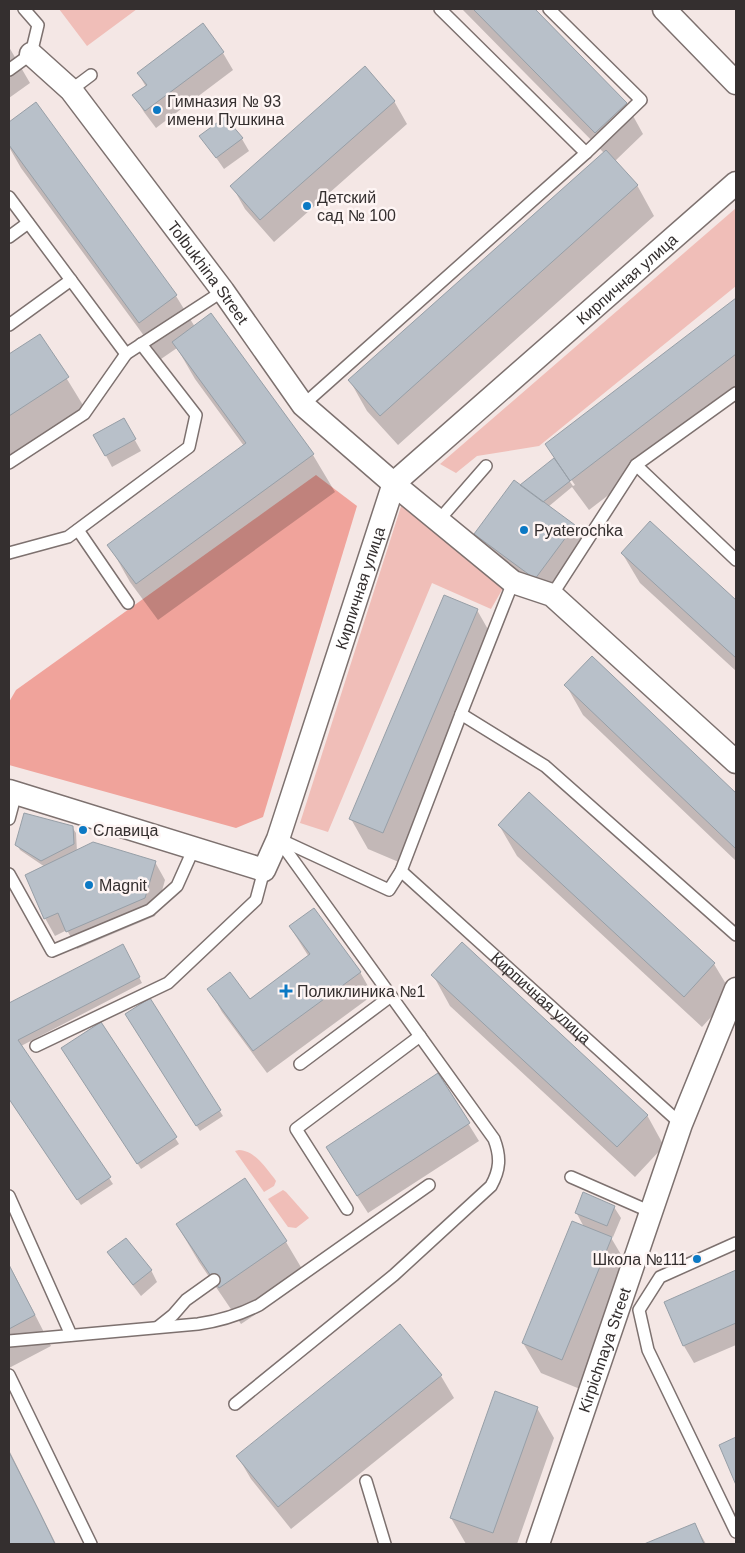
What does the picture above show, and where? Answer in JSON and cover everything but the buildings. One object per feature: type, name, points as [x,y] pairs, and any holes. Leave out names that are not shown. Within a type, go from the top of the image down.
[{"type":"street","points":[[664,9],[736,83]]},
{"type":"street","name":"Tolbukhina Street","points":[[31,54],[71,90],[223,291],[303,405],[513,582]]},
{"type":"street","name":"Кирпичная улица","points":[[264,870],[278,839],[394,483],[736,183]]},
{"type":"street","points":[[513,582],[552,595],[736,762]]},
{"type":"street","points":[[12,792],[264,870]]},
{"type":"street","name":"Kirpichnaya Street","points":[[538,1544],[681,1124],[736,989]]},
{"type":"lane","points":[[9,70],[31,54],[38,25],[24,9]]},
{"type":"lane","points":[[440,9],[586,153]]},
{"type":"lane","points":[[303,405],[586,153],[641,100],[549,9]]},
{"type":"lane","points":[[71,90],[91,75]]},
{"type":"lane","points":[[9,197],[126,354]]},
{"type":"lane","points":[[9,237],[28,223]]},
{"type":"lane","points":[[9,325],[71,280]]},
{"type":"lane","points":[[9,463],[84,414],[126,354],[223,291]]},
{"type":"lane","points":[[9,553],[68,537],[190,447],[196,415],[142,344]]},
{"type":"lane","points":[[552,595],[636,465],[736,393]]},
{"type":"lane","points":[[636,465],[736,560]]},
{"type":"lane","points":[[439,520],[486,466]]},
{"type":"lane","points":[[78,530],[128,604]]},
{"type":"lane","points":[[278,839],[389,890],[401,871],[513,582]]},
{"type":"lane","points":[[461,714],[545,766],[736,935]]},
{"type":"lane","points":[[9,819],[12,792]]},
{"type":"lane","points":[[235,1404],[394,1275],[491,1186],[496,1177],[499,1158],[494,1139],[278,839]]},
{"type":"lane","points":[[9,874],[52,951],[150,910],[177,886],[194,848]]},
{"type":"lane","points":[[36,1046],[168,983],[256,900],[264,870]]},
{"type":"lane","name":"Кирпичная улица","points":[[401,871],[681,1124]]},
{"type":"lane","points":[[300,1064],[391,996]]},
{"type":"lane","points":[[347,1209],[296,1130],[420,1036]]},
{"type":"lane","points":[[571,1177],[651,1212]]},
{"type":"lane","points":[[9,1341],[212,1322],[248,1311],[267,1300],[430,1185]]},
{"type":"lane","points":[[9,1196],[72,1335]]},
{"type":"lane","points":[[736,1242],[660,1277],[639,1310],[648,1350],[736,1532]]},
{"type":"lane","points":[[158,1327],[190,1297],[214,1280]]},
{"type":"lane","points":[[9,1374],[91,1544]]},
{"type":"lane","points":[[366,1481],[385,1544]]},
{"type":"shaded area","points":[[59,9],[137,9],[87,46]]},
{"type":"shaded area","points":[[736,208],[736,286],[539,446],[477,456],[456,473],[440,464]]},
{"type":"shaded area","points":[[316,475],[357,506],[263,817],[236,828],[9,765],[9,702],[16,690]]},
{"type":"shaded area","points":[[404,497],[506,583],[491,609],[432,583],[328,832],[300,823]]},
{"type":"shaded area","points":[[239,1150],[250,1153],[259,1160],[276,1181],[274,1186],[264,1192],[235,1151]]},
{"type":"shaded area","points":[[283,1190],[309,1218],[296,1228],[288,1227],[268,1199]]},
{"type":"place","name":"Гимназия № 93 имени Пушкина","points":[[157,110]]},
{"type":"place","name":"Детский сад № 100","points":[[307,206]]},
{"type":"place","name":"Pyaterochka","points":[[524,530]]},
{"type":"place","name":"Славица","points":[[83,830]]},
{"type":"place","name":"Magnit","points":[[89,885]]},
{"type":"place","name":"Поликлиника №1","points":[[286,991]]},
{"type":"place","name":"Школа №111","points":[[697,1259]]}]
